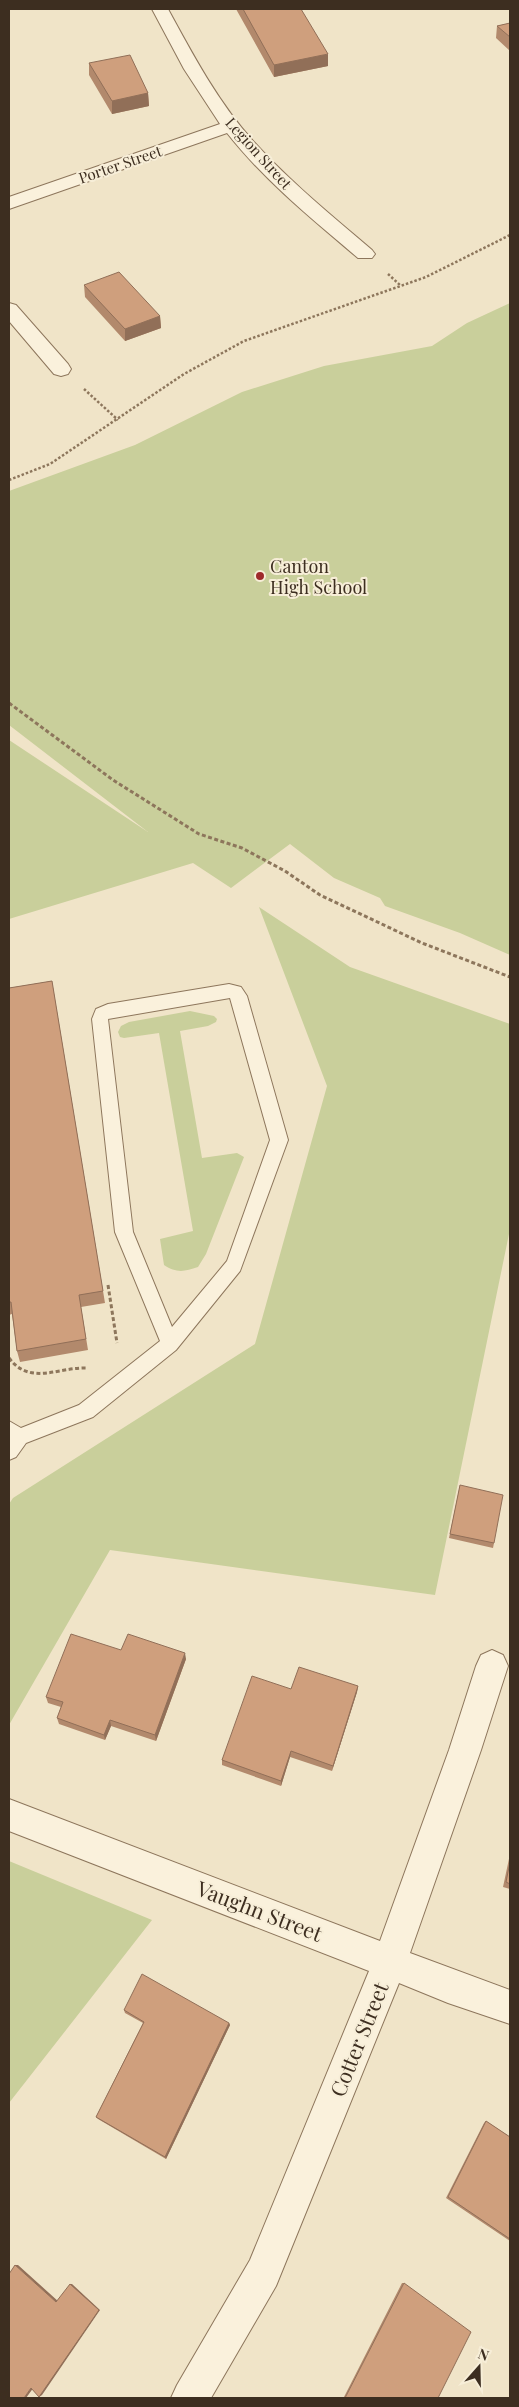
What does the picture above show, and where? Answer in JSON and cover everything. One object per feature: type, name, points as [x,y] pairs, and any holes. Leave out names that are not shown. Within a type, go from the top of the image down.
[{"type":"street","name":"Legion Street","points":[[160,9],[174,37],[231,126],[280,180],[365,254]]},
{"type":"street","name":"Porter Street","points":[[9,203],[231,126]]},
{"type":"street","points":[[9,309],[61,369]]},
{"type":"street","name":"Cotter Street","points":[[190,2398],[263,2272],[390,1962],[465,1750],[492,1666]]},
{"type":"street","name":"Vaughn Street","points":[[9,1815],[304,1927],[448,1986],[510,2007]]},
{"type":"lane","points":[[12,1439],[86,1411],[170,1344],[234,1265],[278,1146],[278,1133],[239,996],[229,991],[108,1010],[102,1014],[100,1019],[124,1232],[170,1344]]},
{"type":"path","points":[[9,480],[50,464],[184,374],[244,341],[426,277],[510,235]]},
{"type":"path","points":[[61,369],[118,420]]},
{"type":"path","points":[[9,703],[113,780],[199,834],[242,848],[285,871],[320,895],[422,943],[510,977]]},
{"type":"path","points":[[9,1358],[14,1367],[20,1372],[36,1375],[66,1368],[90,1368]]},
{"type":"green space","name":"Canton High School","points":[[510,303],[510,955],[460,933],[385,906],[380,898],[334,878],[290,844],[231,888],[193,863],[9,919],[9,740],[148,832],[9,725],[9,491],[135,445],[242,392],[324,366],[432,346],[467,323]]},
{"type":"green space","points":[[259,907],[350,967],[510,1024],[510,1229],[435,1595],[110,1550],[9,1725],[9,1504],[13,1498],[255,1344],[327,1086]]},
{"type":"green space","points":[[190,1011],[214,1016],[217,1019],[216,1022],[208,1026],[180,1031],[202,1158],[237,1153],[244,1157],[206,1254],[198,1267],[180,1271],[164,1265],[160,1239],[193,1231],[159,1033],[124,1038],[120,1037],[118,1032],[121,1026],[129,1022]]},
{"type":"green space","points":[[9,1861],[152,1920],[9,2103]]},
{"type":"building","points":[[243,9],[301,9],[328,54],[274,65]]},
{"type":"building","points":[[510,23],[510,37],[497,26]]},
{"type":"building","points":[[130,55],[148,93],[112,101],[89,63]]},
{"type":"building","points":[[119,272],[160,316],[125,329],[84,285]]},
{"type":"building","points":[[52,981],[103,1291],[79,1295],[86,1339],[17,1351],[11,1302],[9,1302],[9,988]]},
{"type":"building","points":[[460,1485],[503,1495],[494,1543],[450,1534]]},
{"type":"building","points":[[71,1634],[121,1650],[128,1634],[185,1653],[155,1735],[110,1720],[104,1735],[57,1718],[63,1702],[46,1697]]},
{"type":"building","points":[[299,1667],[358,1686],[333,1766],[291,1751],[281,1781],[222,1760],[252,1676],[291,1689]]},
{"type":"building","points":[[510,1862],[510,1884],[506,1882]]},
{"type":"building","points":[[142,1974],[229,2023],[165,2157],[96,2117],[144,2022],[124,2010]]},
{"type":"building","points":[[486,2121],[510,2137],[510,2239],[448,2197]]},
{"type":"building","points":[[15,2265],[56,2302],[70,2284],[99,2310],[39,2397],[31,2388],[24,2398],[9,2398],[9,2274]]},
{"type":"building","points":[[404,2283],[471,2332],[438,2398],[345,2398]]},
{"type":"place","name":"Canton High School","points":[[260,576]]}]
